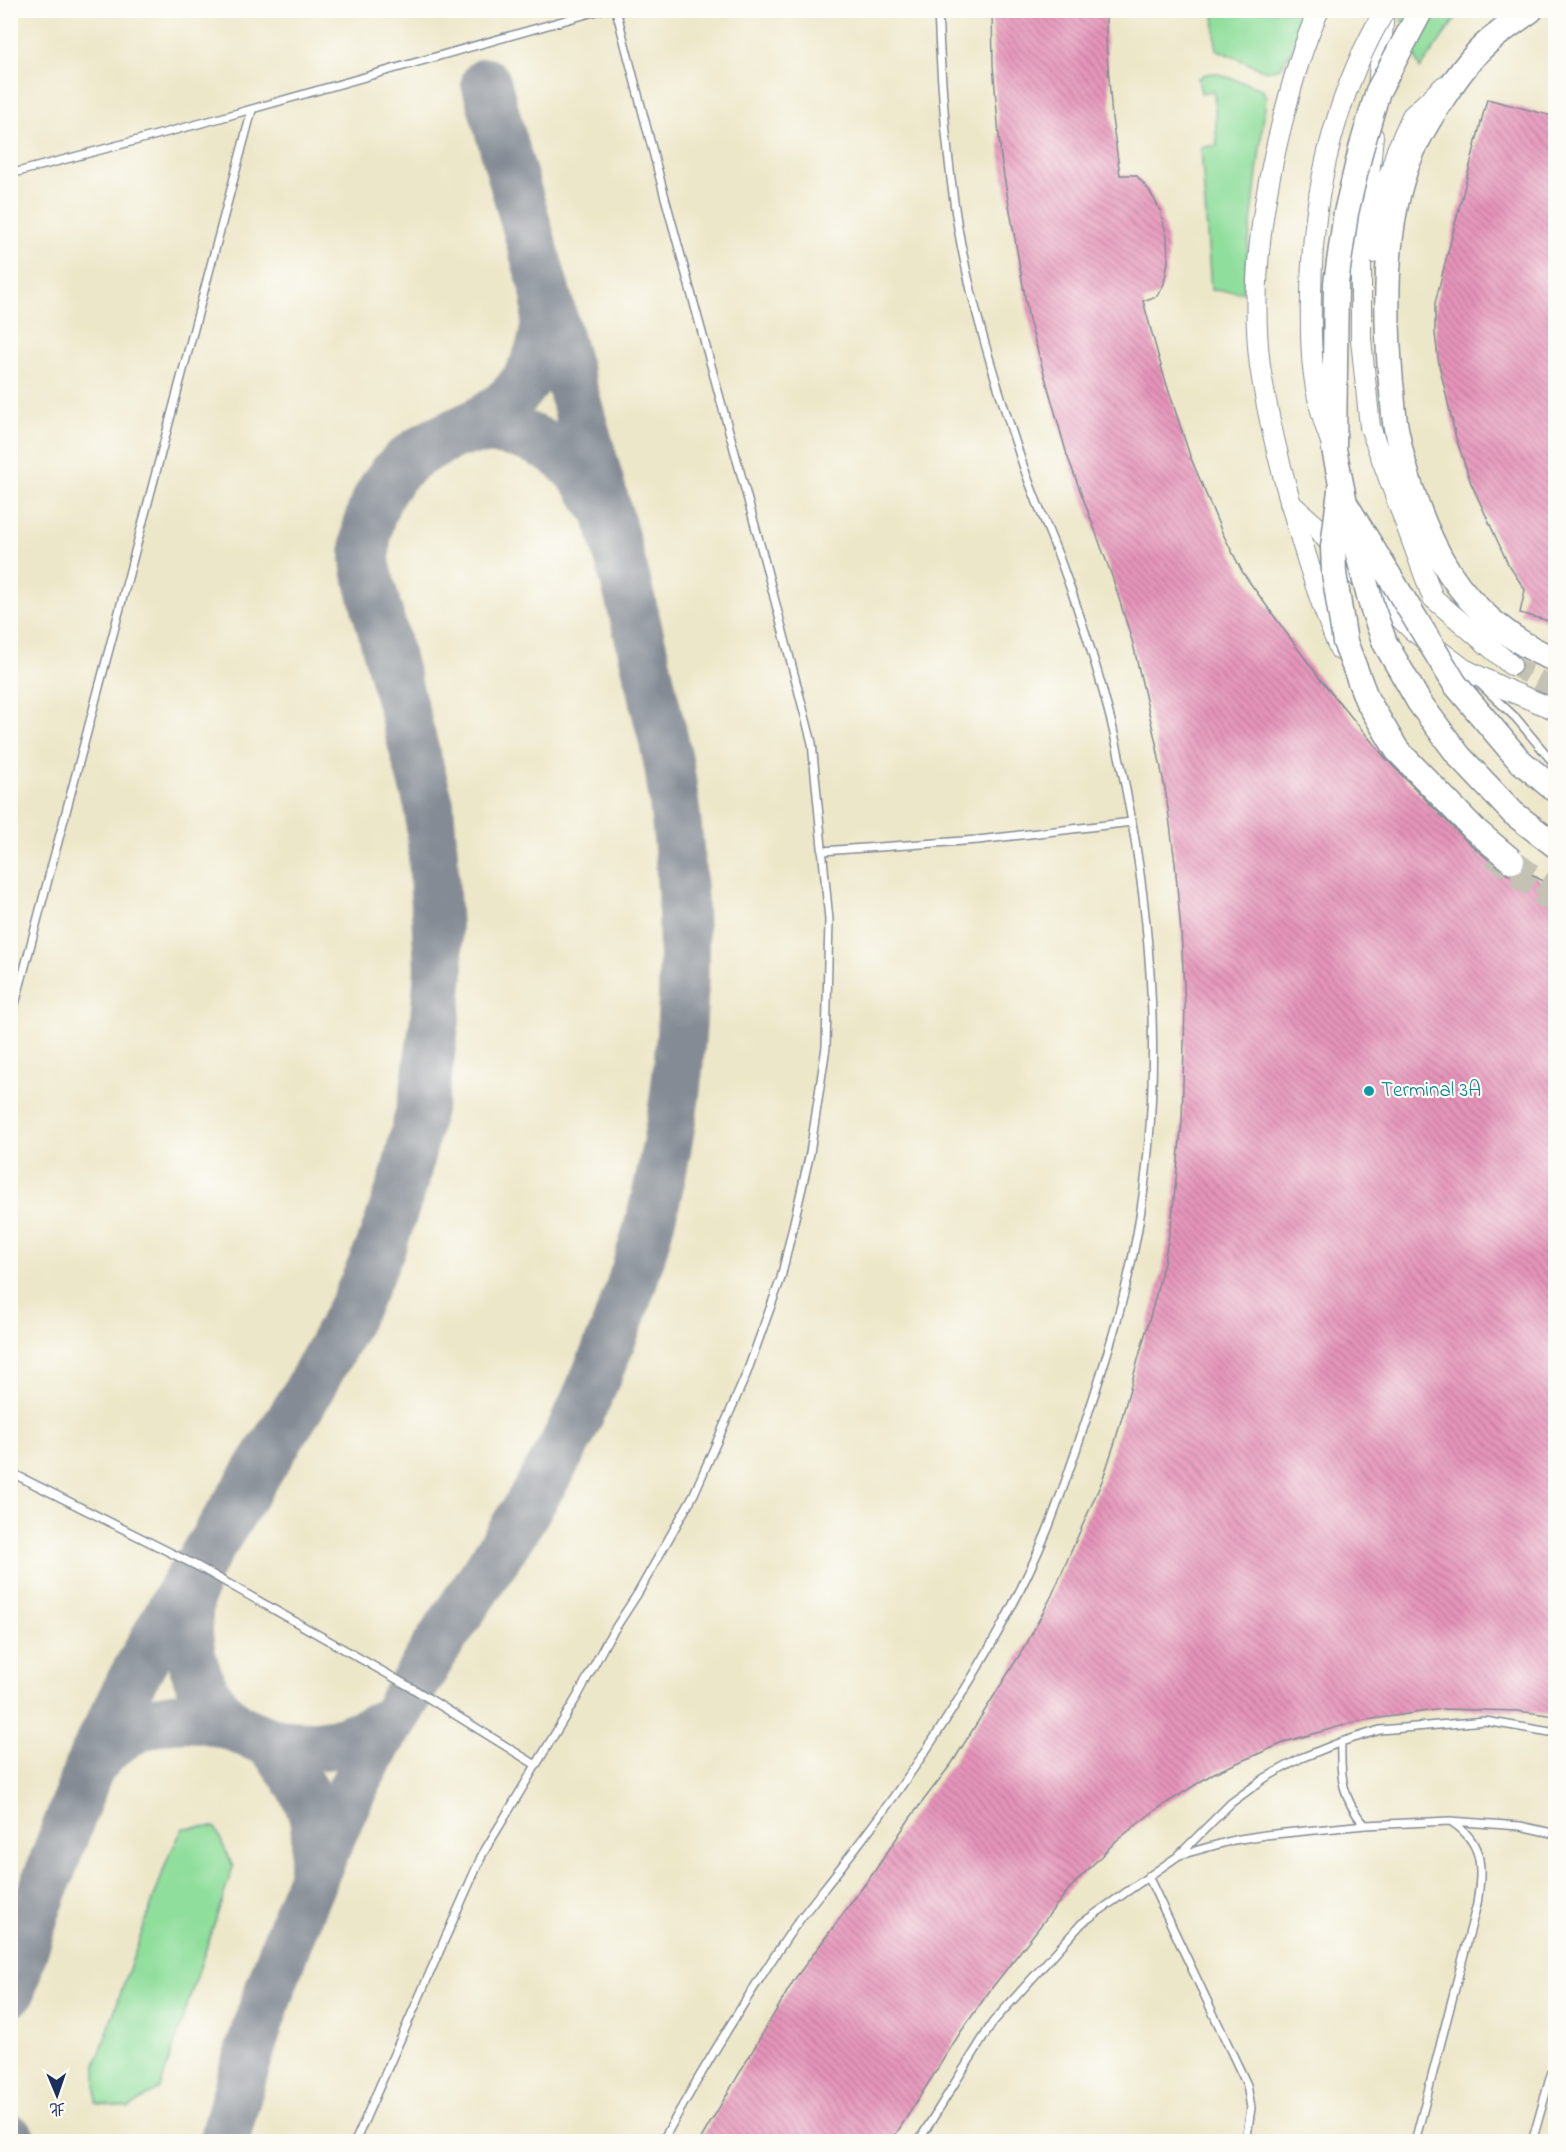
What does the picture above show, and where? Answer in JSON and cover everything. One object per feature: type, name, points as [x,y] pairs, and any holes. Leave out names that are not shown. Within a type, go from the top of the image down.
[{"type":"highway","points":[[1421,10],[1378,91],[1346,213],[1336,284],[1334,449],[1372,607],[1385,643],[1419,702],[1459,756],[1513,813],[1556,846]]},
{"type":"highway","points":[[1531,10],[1486,44],[1466,66],[1429,122],[1411,155],[1392,228],[1386,311],[1396,428],[1425,525],[1449,572],[1479,609],[1510,636],[1556,660]]},
{"type":"highway","points":[[1343,494],[1455,684],[1519,760],[1556,791]]},
{"type":"highway","points":[[1343,494],[1333,547],[1334,573],[1345,642],[1367,699],[1397,750],[1474,829],[1512,861]]},
{"type":"main road","points":[[1319,10],[1297,66],[1273,158],[1259,247],[1257,318],[1260,364],[1276,456],[1324,614],[1366,710],[1438,806]]},
{"type":"main road","points":[[1384,10],[1361,257],[1361,339],[1370,427],[1433,598],[1511,665]]},
{"type":"main road","points":[[1334,449],[1314,387],[1310,328],[1311,248],[1323,168],[1346,94],[1384,10]]},
{"type":"main road","points":[[1361,339],[1384,192],[1397,150],[1412,116],[1466,66]]},
{"type":"main road","points":[[1290,503],[1317,526],[1346,565],[1412,630],[1464,669],[1556,710]]},
{"type":"lane","points":[[10,174],[252,110],[601,10]]},
{"type":"lane","points":[[355,2142],[482,1855],[694,1494],[746,1375],[781,1278],[810,1153],[826,1047],[829,920],[812,743],[616,10]]},
{"type":"lane","points":[[662,2142],[690,2091],[791,1931],[906,1781],[953,1710],[1027,1577],[1067,1479],[1121,1306],[1137,1232],[1150,1096],[1152,1011],[1149,939],[1132,822],[1110,716],[1087,640],[1071,591],[1020,457],[978,317],[959,233],[948,159],[941,96],[938,10]]},
{"type":"lane","points":[[10,1023],[252,110]]},
{"type":"lane","points":[[1464,669],[1516,718],[1556,766]]},
{"type":"lane","points":[[822,851],[978,840],[1132,822]]},
{"type":"lane","points":[[10,1472],[199,1568],[412,1688],[536,1765]]},
{"type":"lane","points":[[918,2142],[993,2022],[1082,1923],[1178,1856],[1231,1803],[1265,1778],[1300,1758],[1380,1730],[1485,1721],[1556,1733]]},
{"type":"lane","points":[[1341,1742],[1342,1779],[1346,1797],[1354,1813],[1365,1825]]},
{"type":"lane","points":[[1178,1856],[1234,1840],[1264,1835],[1365,1825],[1450,1821],[1520,1826],[1556,1834]]},
{"type":"lane","points":[[1417,2134],[1477,1904],[1480,1880],[1480,1859],[1475,1843],[1465,1831],[1450,1821]]},
{"type":"lane","points":[[1148,1876],[1247,2085],[1251,2108],[1246,2142]]},
{"type":"lane","points":[[1532,2142],[1556,2056]]},
{"type":"green space","points":[[1214,11],[1309,11],[1282,66],[1265,71],[1216,49]]},
{"type":"green space","points":[[1399,11],[1461,11],[1420,69]]},
{"type":"green space","points":[[1216,73],[1262,89],[1266,97],[1243,292],[1211,290],[1201,147],[1217,146],[1214,91],[1201,93],[1198,78]]},
{"type":"green space","points":[[215,1827],[233,1867],[160,2088],[129,2108],[96,2103],[96,2064],[167,1860],[183,1828]]},
{"type":"building","name":"Terminal 3A","points":[[992,10],[1106,10],[1112,118],[1120,175],[1136,175],[1149,190],[1160,210],[1167,237],[1168,261],[1164,284],[1157,296],[1143,301],[1190,456],[1221,530],[1243,573],[1266,605],[1320,679],[1387,760],[1464,839],[1503,872],[1516,875],[1524,869],[1556,890],[1556,1716],[1518,1711],[1442,1709],[1359,1721],[1288,1741],[1214,1773],[1154,1811],[1116,1841],[1069,1889],[991,1989],[960,2033],[891,2142],[699,2142],[794,1980],[952,1763],[1027,1643],[1052,1595],[1102,1481],[1115,1442],[1155,1299],[1172,1218],[1182,1121],[1185,1005],[1175,863],[1166,794],[1133,644],[1113,579],[1067,455],[1029,320],[1001,159],[993,65]]},
{"type":"building","points":[[1487,99],[1556,117],[1556,623],[1520,613],[1525,590],[1508,564],[1471,483],[1456,438],[1439,364],[1435,334],[1435,303]]},
{"type":"taxiway","points":[[224,2142],[255,2034],[279,1964],[305,1895],[351,1792],[375,1746],[550,1470],[575,1423],[605,1355],[631,1284],[652,1213],[668,1141],[678,1069],[683,996],[683,923],[679,848],[666,751],[613,534],[486,83]]},
{"type":"taxiway","points":[[10,1992],[36,1909],[93,1758],[132,1680],[180,1594],[302,1402],[330,1351],[380,1249],[405,1177],[424,1096],[435,1019],[439,969],[433,855],[429,805],[366,569],[367,532],[377,499],[386,483],[411,457],[492,414],[516,393],[534,367],[540,352],[544,337],[546,305]]},
{"type":"taxiway","points":[[457,432],[501,431],[540,442],[573,466],[599,501]]},
{"type":"taxiway","points":[[195,1579],[188,1621],[189,1643],[194,1665],[202,1686],[213,1704],[227,1720],[245,1732]]},
{"type":"taxiway","points":[[96,1760],[121,1737],[150,1723],[167,1719],[183,1717],[216,1721],[272,1742],[309,1746],[342,1741],[392,1721]]},
{"type":"taxiway","points":[[270,1742],[291,1770],[308,1799],[316,1831],[313,1867]]},
{"type":"tunnel","points":[[1511,665],[1556,689]]},
{"type":"tunnel","points":[[1492,857],[1556,906]]},
{"type":"tunnel","points":[[1512,861],[1556,893]]},
{"type":"place","name":"Terminal 3A","points":[[1369,1091]]}]
